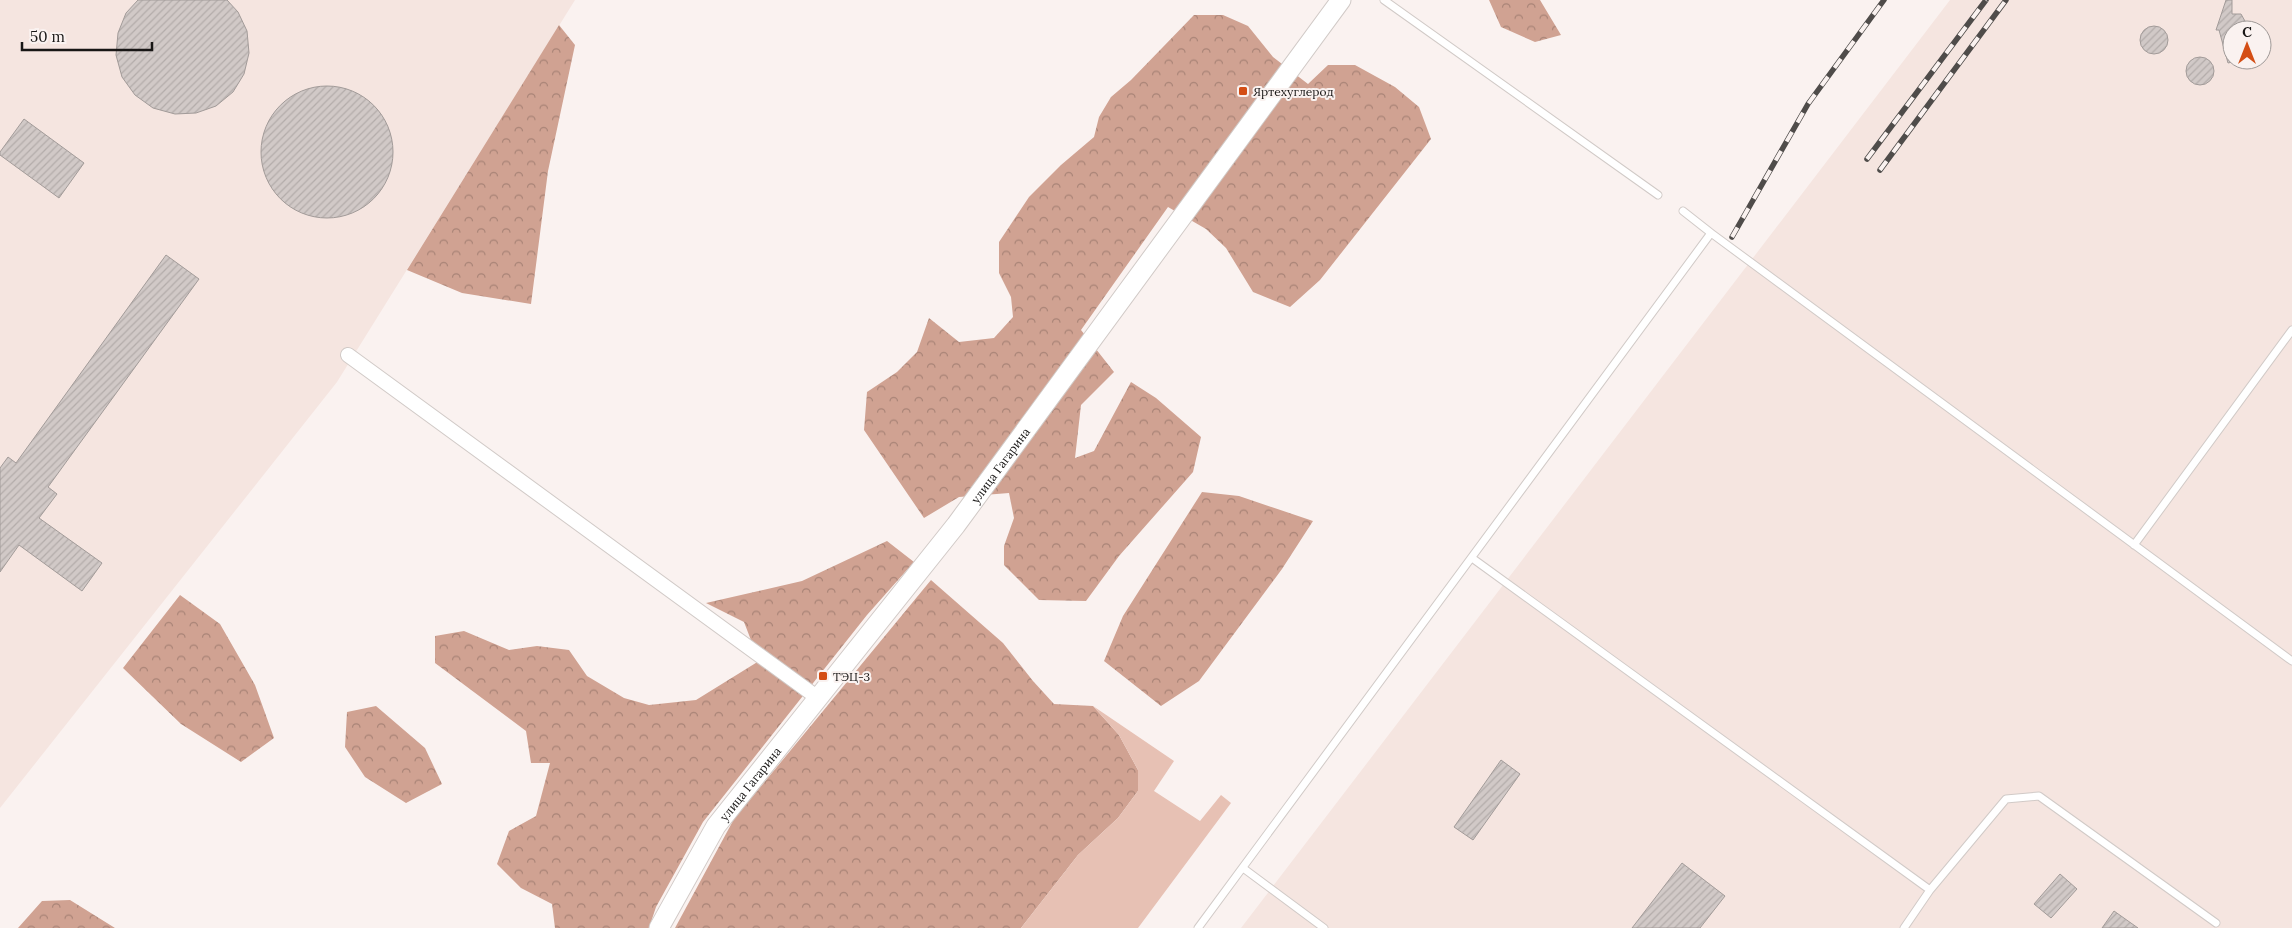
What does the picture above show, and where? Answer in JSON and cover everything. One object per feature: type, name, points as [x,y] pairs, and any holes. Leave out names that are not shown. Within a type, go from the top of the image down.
[{"type":"main road","name":"улица Гагарина","points":[[660,928],[716,826],[956,525],[1341,0]]},
{"type":"street","points":[[348,355],[818,698]]},
{"type":"lane","points":[[1384,0],[1658,195]]},
{"type":"lane","points":[[1683,211],[2292,661]]},
{"type":"lane","points":[[1198,928],[1712,233]]},
{"type":"lane","points":[[2134,545],[2292,330]]},
{"type":"lane","points":[[1472,558],[1930,890]]},
{"type":"lane","points":[[1904,928],[1930,890],[2006,799],[2038,796],[2216,923]]},
{"type":"lane","points":[[1243,868],[1324,928]]},
{"type":"shaded area","points":[[0,0],[575,0],[337,382],[0,808]]},
{"type":"shaded area","points":[[1950,0],[2292,0],[2292,928],[1241,928]]},
{"type":"shaded area","points":[[1093,706],[1174,761],[1154,791],[1200,821],[1221,795],[1231,803],[1138,928],[1021,928],[1078,855],[1118,818],[1138,791],[1138,770],[1119,735]]},
{"type":"green space","points":[[1489,0],[1540,0],[1561,35],[1535,42],[1501,27]]},
{"type":"green space","points":[[1194,15],[1223,15],[1248,26],[1273,57],[1308,84],[1328,65],[1355,65],[1395,87],[1419,107],[1431,139],[1320,280],[1290,307],[1253,292],[1226,248],[1206,229],[1168,207],[1081,330],[1114,372],[1081,405],[1075,458],[1094,451],[1131,382],[1156,398],[1201,437],[1193,472],[1119,556],[1086,601],[1039,600],[1004,565],[1004,546],[1014,518],[1009,493],[959,497],[924,518],[864,430],[867,392],[897,372],[917,352],[929,318],[959,342],[994,338],[1013,317],[1011,297],[999,273],[999,242],[1029,197],[1061,165],[1094,137],[1099,117],[1111,97],[1131,80]]},
{"type":"green space","points":[[559,25],[575,45],[548,171],[531,304],[462,293],[407,270]]},
{"type":"green space","points":[[1202,492],[1239,496],[1313,521],[1282,569],[1199,681],[1161,706],[1104,661],[1123,616]]},
{"type":"green space","points":[[887,541],[914,562],[867,615],[703,822],[656,907],[649,928],[555,928],[552,904],[521,888],[497,864],[509,831],[536,816],[550,763],[531,763],[526,731],[435,663],[435,636],[464,631],[509,650],[537,646],[569,650],[587,676],[624,698],[649,705],[696,700],[759,661],[744,622],[706,603],[802,581]]},
{"type":"green space","points":[[931,580],[1003,643],[1054,704],[1093,706],[1119,735],[1138,770],[1138,791],[1118,818],[1078,855],[1021,928],[675,928],[734,819]]},
{"type":"green space","points":[[180,595],[220,624],[255,685],[274,738],[241,762],[181,724],[123,668]]},
{"type":"green space","points":[[376,706],[425,748],[442,784],[406,803],[365,777],[345,747],[347,712]]},
{"type":"green space","points":[[70,900],[115,928],[18,928],[42,901]]},
{"type":"building","points":[[138,0],[227,0],[238,12],[247,31],[249,53],[244,74],[233,92],[216,106],[196,113],[175,114],[153,108],[135,95],[122,77],[116,55],[118,33],[126,13]]},
{"type":"building","points":[[2226,0],[2232,0],[2232,14],[2241,14],[2244,20],[2222,20],[2222,41],[2219,30],[2216,30]]},
{"type":"building","points":[[2154,26],[2164,30],[2168,40],[2164,50],[2154,54],[2144,50],[2140,40],[2144,30]]},
{"type":"building","points":[[2200,57],[2210,61],[2214,71],[2210,81],[2200,85],[2190,81],[2186,71],[2190,61]]},
{"type":"building","points":[[327,86],[352,91],[364,97],[382,115],[388,127],[393,152],[388,177],[382,189],[364,207],[352,213],[327,218],[302,213],[290,207],[272,189],[266,177],[261,152],[266,127],[272,115],[290,97],[302,91]]},
{"type":"building","points":[[24,119],[84,163],[59,198],[0,155],[0,152]]},
{"type":"building","points":[[166,255],[199,279],[48,487],[57,494],[39,518],[102,563],[82,591],[19,545],[0,572],[0,468],[8,457],[16,463]]},
{"type":"building","points":[[1501,760],[1520,774],[1473,840],[1454,827]]},
{"type":"building","points":[[1682,863],[1725,896],[1700,928],[1632,928]]},
{"type":"building","points":[[2060,874],[2077,889],[2051,918],[2034,904]]},
{"type":"building","points":[[2114,911],[2138,928],[2102,928]]},
{"type":"railway","points":[[1732,237],[1808,104],[1884,0]]},
{"type":"railway","points":[[1867,159],[1986,0]]},
{"type":"railway","points":[[1880,170],[2006,0]]},
{"type":"place","name":"Яртехуглерод","points":[[1243,91]]},
{"type":"place","name":"ТЭЦ-3","points":[[823,676]]}]
